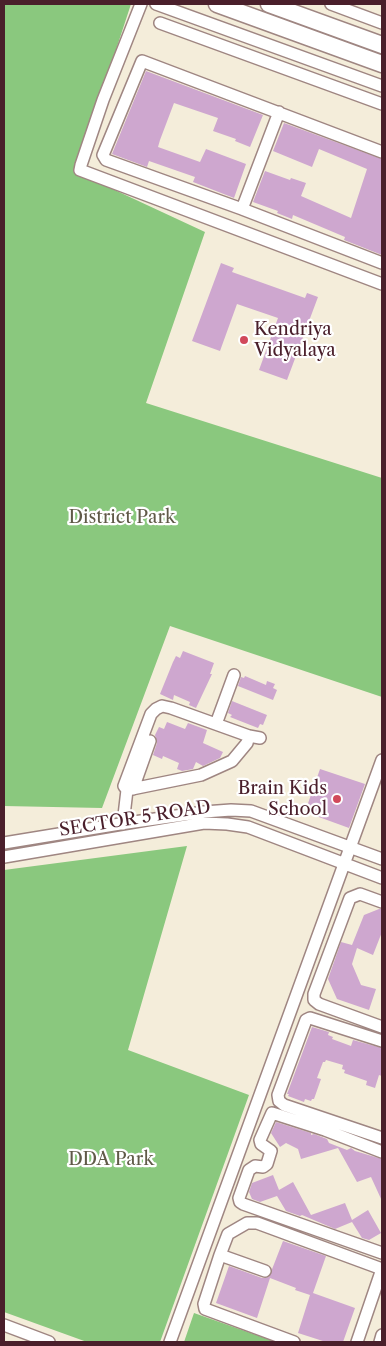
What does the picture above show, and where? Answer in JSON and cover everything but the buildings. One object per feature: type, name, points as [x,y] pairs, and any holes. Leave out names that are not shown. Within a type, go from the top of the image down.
[{"type":"main road","points":[[217,4],[382,64]]},
{"type":"main road","points":[[269,4],[382,45]]},
{"type":"street","points":[[141,4],[103,100],[80,165],[80,170],[382,284]]},
{"type":"street","points":[[156,4],[382,86]]},
{"type":"street","points":[[331,4],[382,23]]},
{"type":"street","points":[[160,23],[382,104]]},
{"type":"street","points":[[261,60],[266,44]]},
{"type":"street","points":[[382,152],[142,61],[104,155],[106,160],[242,208],[382,262]]},
{"type":"street","points":[[242,208],[279,112]]},
{"type":"street","points":[[216,724],[234,674]]},
{"type":"street","points":[[162,706],[171,708],[216,724],[254,737],[246,743],[232,761],[201,775],[130,790],[124,786],[150,714],[156,709],[162,706]]},
{"type":"street","points":[[123,824],[130,790],[150,741]]},
{"type":"street","points":[[170,1342],[382,760]]},
{"type":"street","name":"SECTOR 5 ROAD","points":[[4,844],[123,824],[231,810],[251,811],[382,859]]},
{"type":"street","name":"SECTOR 5 ROAD","points":[[4,857],[204,823],[227,824],[248,827],[382,878]]},
{"type":"street","points":[[382,902],[360,894],[350,898],[314,994],[314,1000],[319,1004],[382,1027]]},
{"type":"street","points":[[382,1041],[310,1018],[306,1020],[278,1095],[279,1101],[284,1105],[382,1138]]},
{"type":"street","points":[[382,1152],[325,1130],[272,1113],[260,1140],[261,1144],[271,1151],[267,1164],[263,1167],[255,1166],[249,1170],[239,1198],[240,1202],[244,1204],[382,1252]]},
{"type":"street","points":[[294,1342],[208,1312],[205,1309],[204,1304],[228,1234],[252,1222],[382,1269],[357,1342]]},
{"type":"street","points":[[220,1255],[265,1271]]},
{"type":"street","points":[[4,1325],[49,1342]]},
{"type":"street","points":[[380,1342],[382,1335]]},
{"type":"green space","name":"District Park","points":[[4,4],[131,4],[76,172],[205,232],[146,403],[382,478],[382,697],[170,626],[102,808],[4,806]]},
{"type":"green space","name":"DDA Park","points":[[187,846],[128,1050],[249,1095],[160,1342],[87,1342],[4,1312],[4,870]]},
{"type":"green space","points":[[194,1313],[276,1342],[184,1342]]},
{"type":"place","name":"Kendriya Vidyalaya","points":[[244,340]]},
{"type":"place","name":"Brain Kids School","points":[[337,799]]}]
